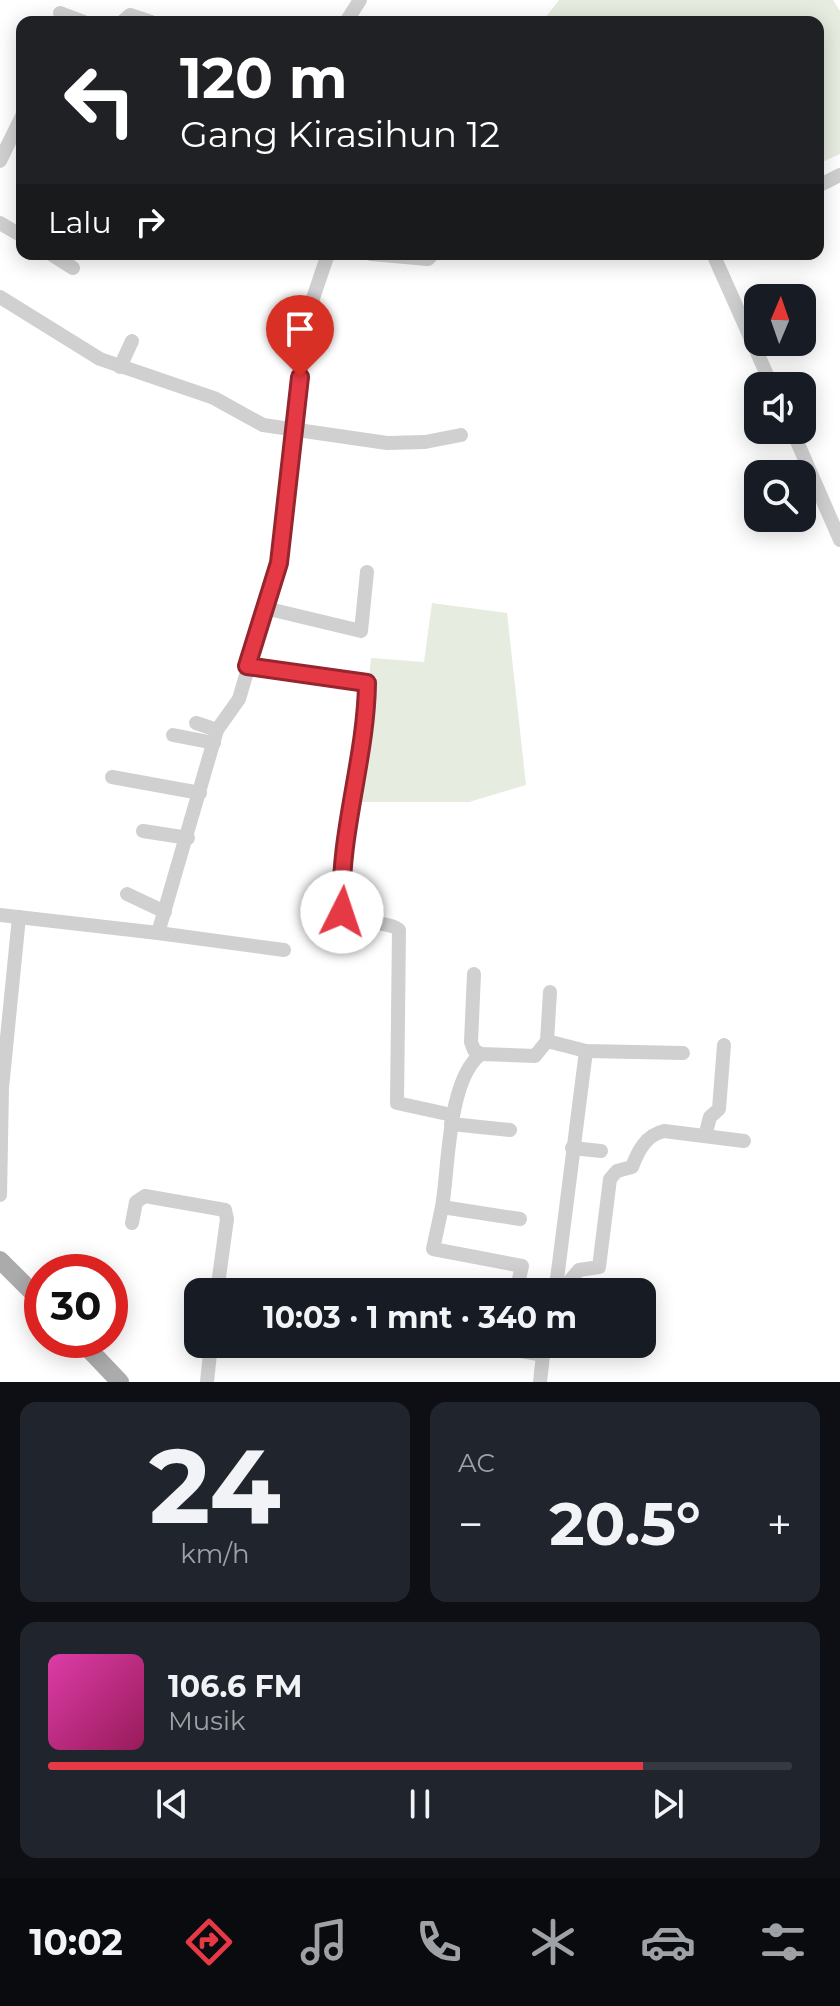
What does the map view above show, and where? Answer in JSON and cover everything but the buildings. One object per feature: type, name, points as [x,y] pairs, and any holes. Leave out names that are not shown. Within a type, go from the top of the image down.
[{"type":"main road","points":[[0,1260],[24,1284]]},
{"type":"main road","points":[[97,1358],[120,1382]]},
{"type":"street","points":[[0,161],[16,128]]},
{"type":"street","points":[[60,260],[73,268]]},
{"type":"street","points":[[158,933],[188,838],[215,736],[239,699],[279,563],[307,316],[326,260]]},
{"type":"street","points":[[716,260],[766,372]]},
{"type":"street","points":[[0,297],[100,359],[214,398],[263,425],[387,443],[425,442],[461,435]]},
{"type":"street","points":[[120,367],[132,341]]},
{"type":"street","points":[[798,444],[840,540]]},
{"type":"street","points":[[265,608],[361,631],[367,572]]},
{"type":"street","points":[[247,666],[367,683],[367,715],[341,907],[342,912],[351,917],[374,925],[393,925],[399,930],[397,1103],[452,1119],[510,1130]]},
{"type":"street","points":[[196,723],[215,736]]},
{"type":"street","points":[[173,735],[215,736]]},
{"type":"street","points":[[112,777],[200,793]]},
{"type":"street","points":[[143,831],[188,838]]},
{"type":"street","points":[[127,894],[165,912]]},
{"type":"street","points":[[0,915],[284,950]]},
{"type":"street","points":[[0,1195],[5,990],[19,917]]},
{"type":"street","points":[[474,974],[471,1042],[474,1050],[481,1054],[535,1056],[547,1041],[550,992]]},
{"type":"street","points":[[547,1041],[586,1051],[683,1053]]},
{"type":"street","points":[[705,1136],[710,1117],[719,1109],[724,1045]]},
{"type":"street","points":[[556,1278],[586,1051]]},
{"type":"street","points":[[481,1054],[469,1071],[452,1119],[442,1207],[433,1249],[522,1266],[519,1278]]},
{"type":"street","points":[[572,1278],[579,1270],[600,1266],[612,1174],[632,1167],[641,1147],[660,1131],[744,1141]]},
{"type":"street","points":[[572,1148],[601,1151]]},
{"type":"street","points":[[132,1223],[136,1202],[145,1196],[227,1212],[219,1278]]},
{"type":"street","points":[[442,1207],[520,1219]]},
{"type":"street","points":[[207,1382],[210,1358]]},
{"type":"street","points":[[541,1382],[543,1358]]},
{"type":"street","points":[[541,1382],[545,1358]]},
{"type":"shaded area","points":[[559,0],[833,0],[840,11],[840,154],[824,161],[824,16],[547,16]]},
{"type":"shaded area","points":[[432,603],[507,613],[526,785],[469,802],[356,802],[371,658],[424,662]]},
{"type":"route","points":[[300,377],[279,563],[247,666],[367,683],[367,715],[348,837],[342,912]]}]
